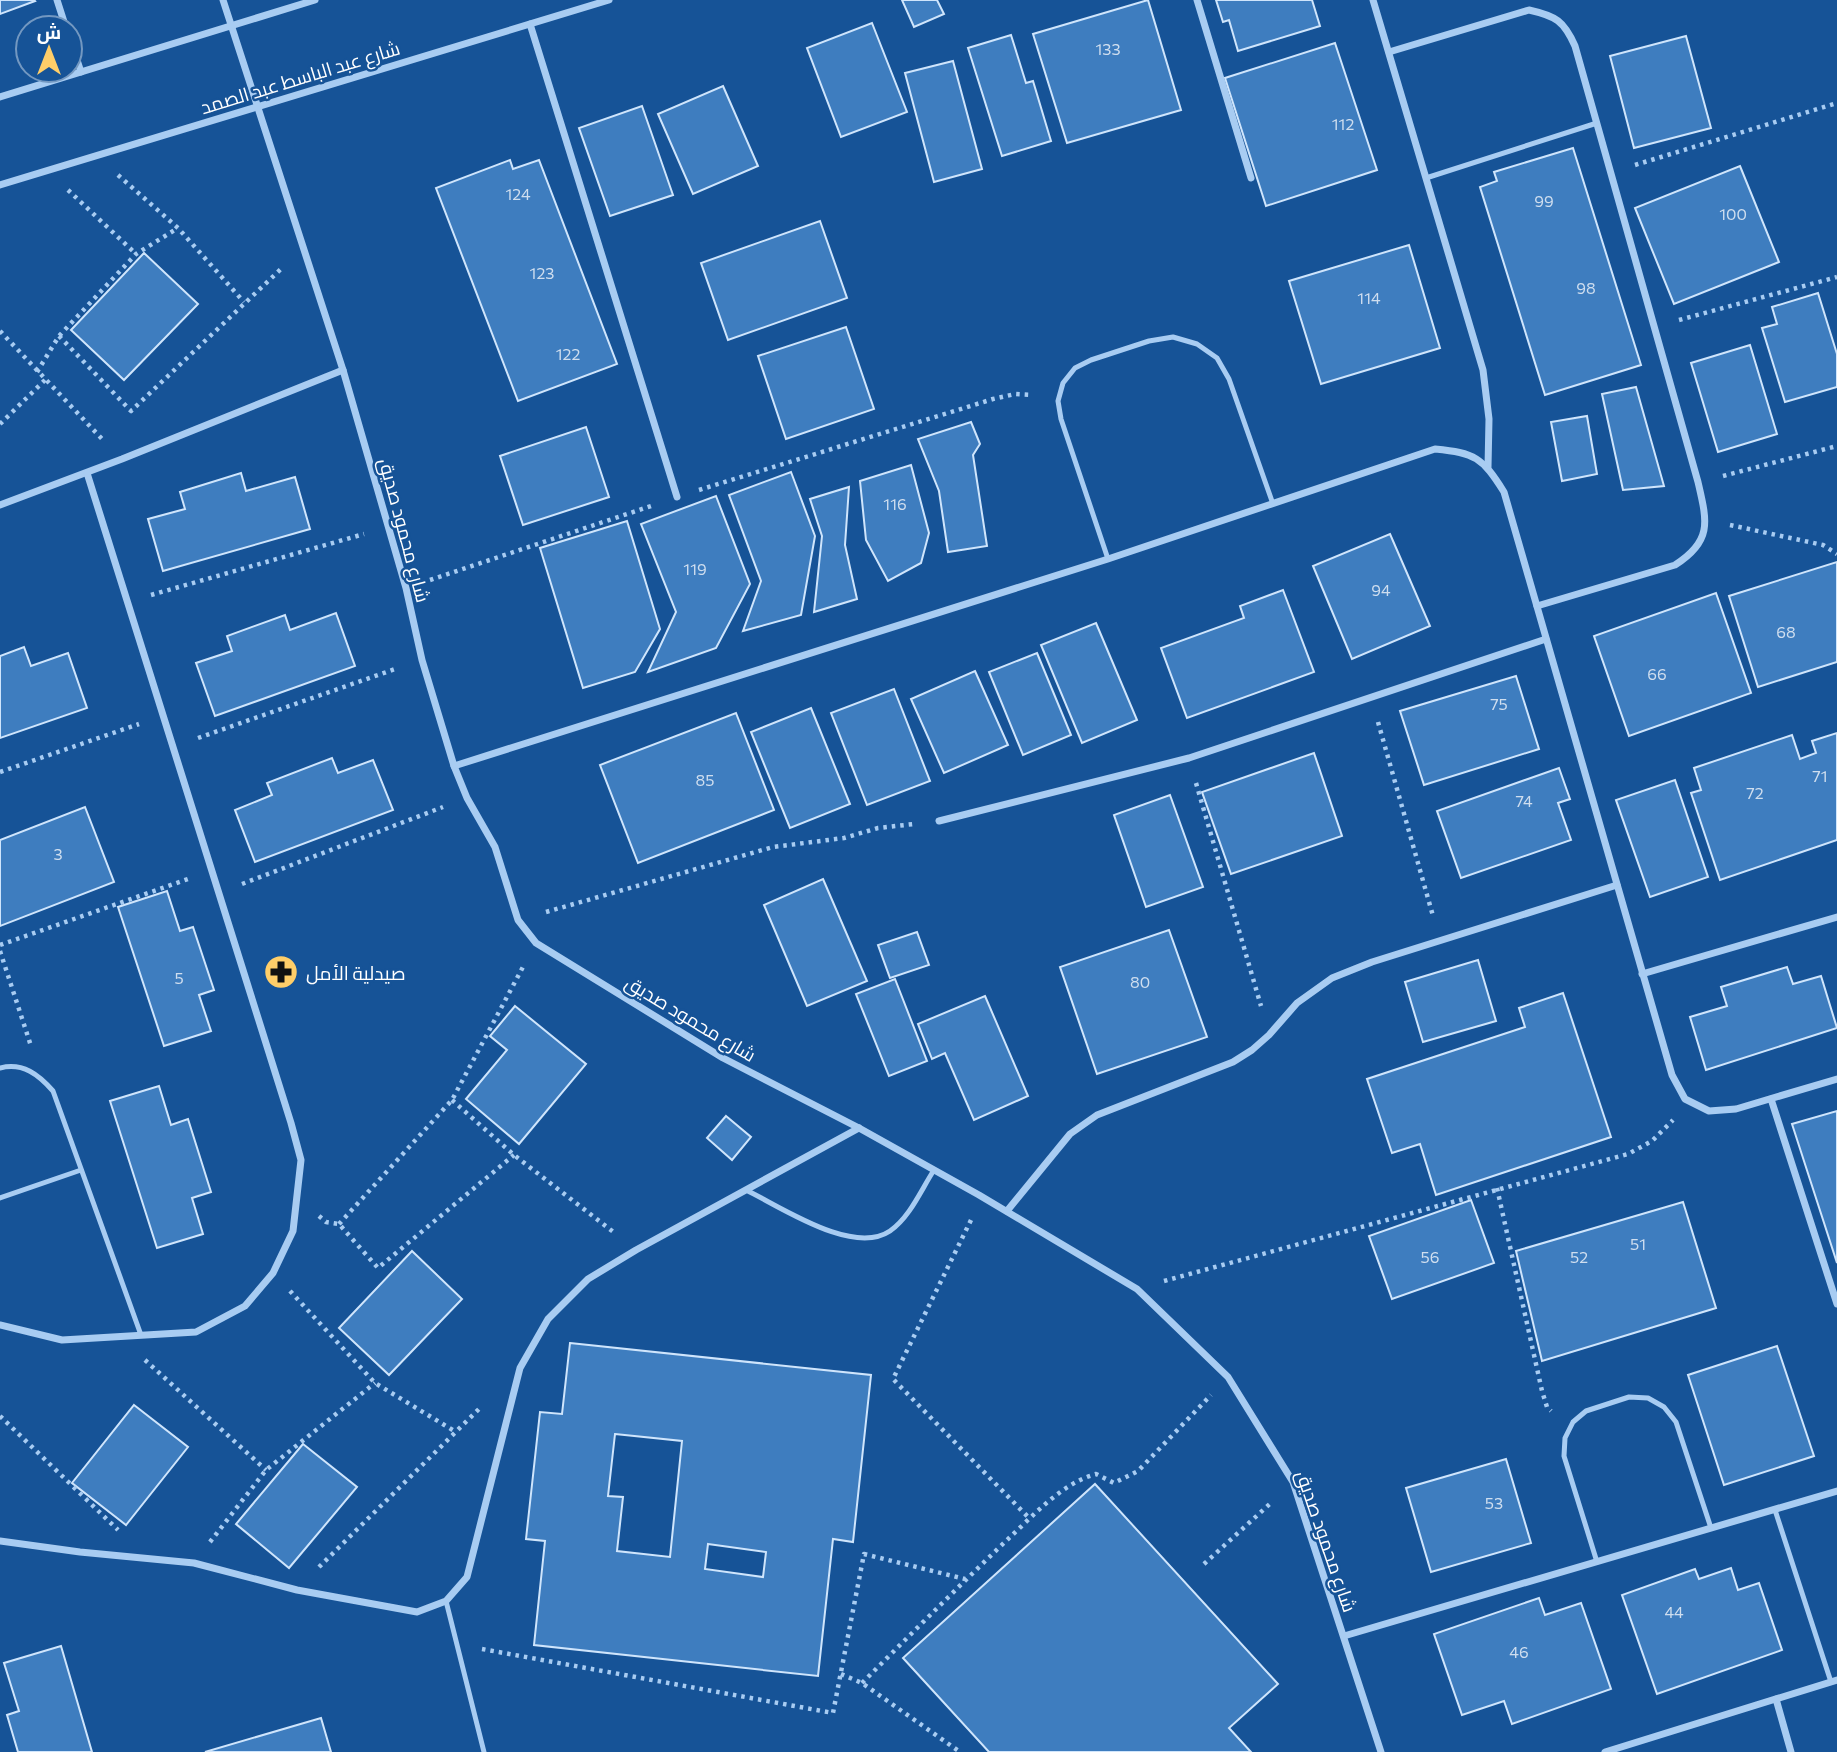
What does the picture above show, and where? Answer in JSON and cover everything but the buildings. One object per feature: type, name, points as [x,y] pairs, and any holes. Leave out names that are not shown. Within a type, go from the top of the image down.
[{"type":"street","name":"شارع محمود صديق","points":[[223,0],[343,370],[406,588],[422,660],[454,766],[467,798],[495,847],[518,920],[536,943],[723,1058],[859,1128],[1007,1211],[1137,1289],[1228,1377],[1293,1482],[1381,1752]]},
{"type":"street","points":[[84,71],[315,0]]},
{"type":"street","name":"شارع عبد الباسط عبد الصمد","points":[[0,185],[609,0]]},
{"type":"street","points":[[1197,0],[1251,178]]},
{"type":"street","points":[[1373,0],[1483,370],[1489,419],[1488,467]]},
{"type":"street","points":[[1389,52],[1529,10],[1550,14],[1566,27],[1575,46],[1698,482],[1706,519],[1703,538],[1692,554],[1675,565],[1537,606]]},
{"type":"street","points":[[530,23],[677,497]]},
{"type":"street","points":[[0,97],[42,84]]},
{"type":"street","points":[[0,505],[343,370]]},
{"type":"street","points":[[454,766],[1108,559],[1435,449],[1464,452],[1488,467],[1504,492],[1672,1075],[1685,1099],[1709,1111],[1736,1109],[1837,1079]]},
{"type":"street","points":[[0,1325],[62,1340],[196,1332],[245,1306],[273,1273],[293,1231],[298,1198],[301,1160],[298,1148],[87,473]]},
{"type":"street","points":[[939,821],[1189,758],[1546,639]]},
{"type":"street","points":[[1007,1211],[1070,1134],[1097,1115],[1233,1062],[1269,1035],[1297,1003],[1332,978],[1372,962],[1617,885]]},
{"type":"street","points":[[1643,974],[1837,917]]},
{"type":"street","points":[[1771,1099],[1837,1304]]},
{"type":"street","points":[[0,1541],[194,1563],[297,1590],[417,1612],[446,1601],[467,1577],[520,1368],[548,1319],[588,1279],[859,1128]]},
{"type":"street","points":[[1344,1636],[1837,1491]]},
{"type":"street","points":[[1605,1752],[1834,1681]]},
{"type":"street","points":[[1776,1699],[1791,1752]]},
{"type":"lane","points":[[1426,178],[1597,123]]},
{"type":"lane","points":[[1108,559],[1061,419],[1058,401],[1063,383],[1075,368],[1091,359],[1149,341],[1173,337],[1197,344],[1217,358],[1229,379],[1273,504]]},
{"type":"lane","points":[[0,1068],[25,1068],[41,1077],[53,1091],[141,1335]]},
{"type":"lane","points":[[0,1199],[81,1170]]},
{"type":"lane","points":[[746,1190],[833,1233],[862,1240],[889,1231],[909,1211],[934,1170]]},
{"type":"lane","points":[[1597,1562],[1564,1456],[1565,1438],[1573,1422],[1586,1411],[1629,1397],[1648,1398],[1664,1407],[1676,1422],[1711,1528]]},
{"type":"lane","points":[[1775,1510],[1834,1681]]},
{"type":"lane","points":[[446,1601],[484,1752]]},
{"type":"path","points":[[1610,172],[1837,103]]},
{"type":"path","points":[[97,156],[178,228],[244,302]]},
{"type":"path","points":[[48,170],[136,254]]},
{"type":"path","points":[[37,372],[60,336],[136,254],[178,228]]},
{"type":"path","points":[[60,336],[131,411],[303,249]]},
{"type":"path","points":[[1654,327],[1837,277]]},
{"type":"path","points":[[0,331],[122,459]]},
{"type":"path","points":[[0,425],[45,380]]},
{"type":"path","points":[[406,588],[677,497],[993,399],[1015,394],[1037,395],[1058,401]]},
{"type":"path","points":[[1698,482],[1837,446]]},
{"type":"path","points":[[1706,519],[1823,545],[1837,554]]},
{"type":"path","points":[[128,602],[389,526]]},
{"type":"path","points":[[173,746],[422,660]]},
{"type":"path","points":[[1371,698],[1440,940]]},
{"type":"path","points":[[0,772],[163,716]]},
{"type":"path","points":[[1189,758],[1269,1035]]},
{"type":"path","points":[[219,892],[467,798]]},
{"type":"path","points":[[518,920],[773,847],[844,838],[878,828],[939,821]]},
{"type":"path","points":[[0,945],[212,871]]},
{"type":"path","points":[[339,1224],[452,1100],[536,943]]},
{"type":"path","points":[[0,951],[41,1077]]},
{"type":"path","points":[[1137,1289],[1628,1154],[1652,1141],[1672,1122],[1685,1099]]},
{"type":"path","points":[[452,1100],[514,1155],[636,1250]]},
{"type":"path","points":[[298,1198],[326,1222],[339,1224],[378,1268],[514,1155]]},
{"type":"path","points":[[1497,1188],[1546,1407],[1558,1418],[1573,1422]]},
{"type":"path","points":[[982,1197],[893,1379],[1030,1520]]},
{"type":"path","points":[[273,1273],[374,1383],[456,1432]]},
{"type":"path","points":[[119,1337],[266,1469]]},
{"type":"path","points":[[862,1683],[965,1579],[1079,1479],[1096,1474],[1114,1483],[1138,1471],[1228,1377]]},
{"type":"path","points":[[194,1563],[266,1469],[374,1383]]},
{"type":"path","points":[[297,1590],[484,1405]]},
{"type":"path","points":[[0,1416],[149,1559]]},
{"type":"path","points":[[1204,1564],[1293,1482]]},
{"type":"path","points":[[457,1645],[833,1713],[864,1555],[965,1579]]},
{"type":"path","points":[[841,1674],[862,1683],[960,1752]]},
{"type":"place","name":"صيدلية الأمل","points":[[281,972]]}]
